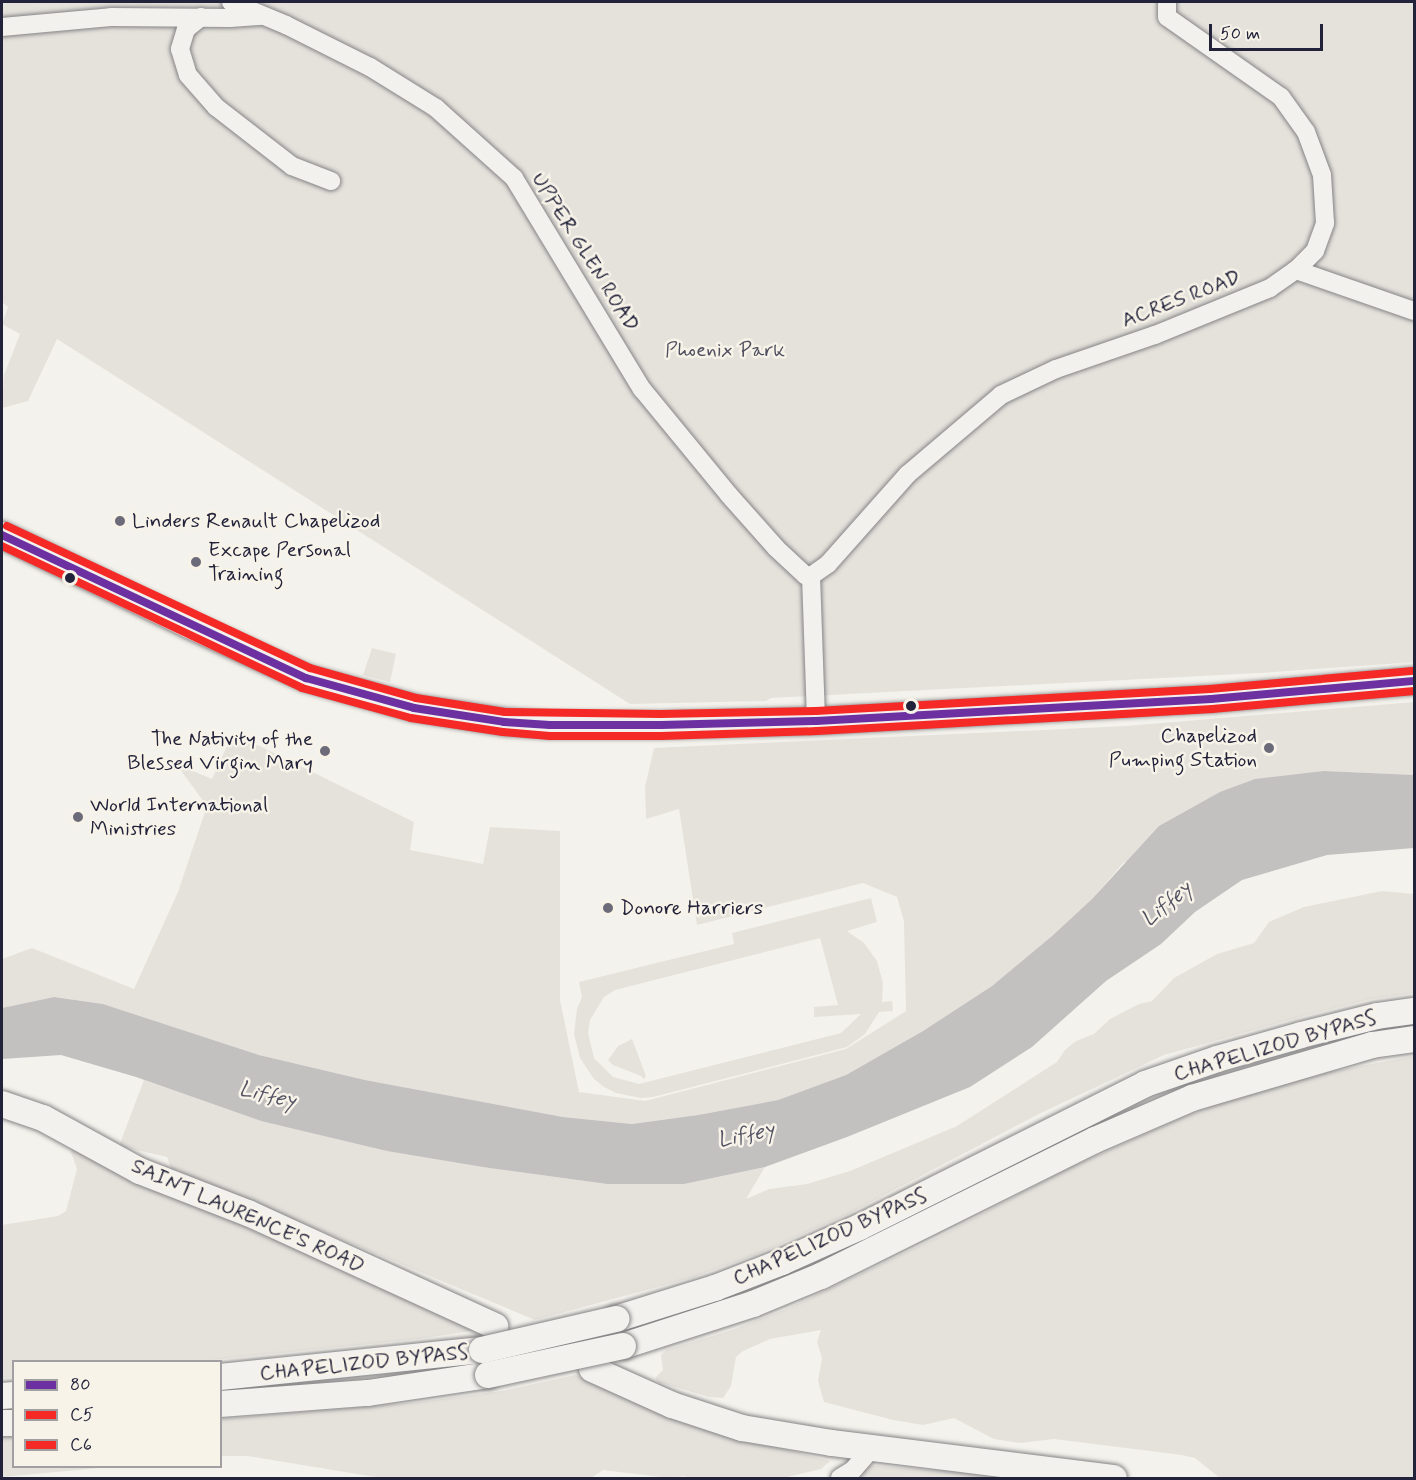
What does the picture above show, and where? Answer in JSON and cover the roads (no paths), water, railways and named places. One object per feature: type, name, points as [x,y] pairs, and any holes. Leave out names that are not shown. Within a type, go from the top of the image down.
[{"type":"main road","points":[[2,535],[189,625],[306,678],[414,708],[504,722],[550,725],[816,720],[1210,699],[1414,681]]},
{"type":"main road","name":"CHAPELIZOD BYPASS","points":[[222,1377],[482,1350],[616,1319],[715,1288],[782,1262],[860,1227],[1145,1084],[1217,1059],[1301,1035],[1377,1016],[1414,1011]]},
{"type":"main road","name":"CHAPELIZOD BYPASS","points":[[222,1404],[368,1393],[488,1376],[622,1346],[753,1304],[821,1276],[1095,1140],[1192,1098],[1372,1045],[1414,1039]]},
{"type":"main road","name":"SAINT LAURENCE'S ROAD","points":[[2,1104],[43,1118],[140,1171],[248,1213],[495,1326]]},
{"type":"main road","points":[[592,1369],[672,1404],[742,1428],[872,1448],[1114,1479]]},
{"type":"street","name":"UPPER GLEN ROAD","points":[[231,2],[370,67],[435,108],[514,178],[642,389],[744,512],[783,554],[805,575],[811,576]]},
{"type":"street","name":"ACRES ROAD","points":[[811,576],[828,564],[908,474],[1001,395],[1056,369],[1155,335],[1270,288],[1296,270],[1315,251],[1325,223],[1322,175],[1306,132],[1281,97],[1167,17],[1167,2]]},
{"type":"street","points":[[2,27],[111,17],[263,15]]},
{"type":"street","points":[[201,17],[186,29],[180,49],[188,75],[216,107],[292,166],[331,181]]},
{"type":"street","points":[[1296,270],[1414,311]]},
{"type":"street","points":[[811,576],[816,720]]},
{"type":"street","points":[[840,1479],[854,1470],[872,1448]]},
{"type":"water","name":"Liffey","points":[[1324,771],[1414,775],[1414,848],[1327,855],[1242,880],[1195,912],[1161,944],[1106,981],[1032,1047],[970,1087],[847,1137],[765,1167],[684,1184],[607,1184],[489,1168],[387,1151],[261,1121],[136,1077],[61,1055],[2,1059],[2,1008],[54,997],[103,1004],[259,1055],[365,1080],[563,1117],[632,1124],[698,1115],[778,1100],[846,1075],[923,1031],[992,986],[1092,899],[1159,826],[1220,792],[1255,779]]},
{"type":"place","name":"Linders Renault Chapelizod","points":[[120,521]]},
{"type":"place","name":"Excape Personal Training","points":[[196,562]]},
{"type":"place","name":"Chapelizod Pumping Station","points":[[1269,748]]},
{"type":"place","name":"The Nativity of the Blessed Virgin Mary","points":[[325,751]]},
{"type":"place","name":"World International Ministries","points":[[78,817]]},
{"type":"place","name":"Donore Harriers","points":[[608,908]]},
{"type":"park label","name":"Phoenix Park","points":[[725,350]]}]
